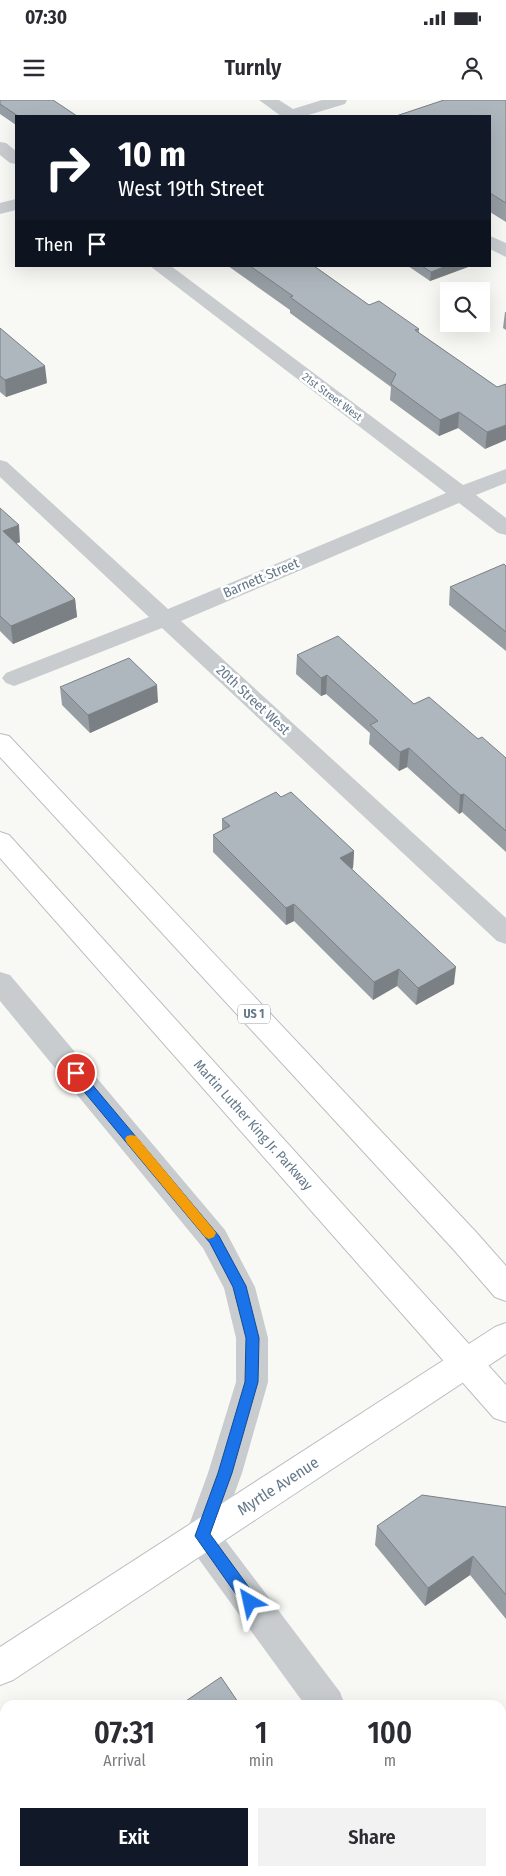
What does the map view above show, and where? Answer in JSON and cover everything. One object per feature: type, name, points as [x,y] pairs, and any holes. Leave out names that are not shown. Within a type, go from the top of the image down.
[{"type":"main road","name":"US 1","points":[[0,742],[465,1241],[506,1288]]},
{"type":"main road","name":"Martin Luther King Jr. Parkway","points":[[0,841],[506,1408]]},
{"type":"main road","name":"Myrtle Avenue","points":[[0,1668],[464,1362],[506,1337]]},
{"type":"street","points":[[268,100],[290,115]]},
{"type":"street","points":[[294,115],[339,100]]},
{"type":"street","points":[[0,147],[15,158]]},
{"type":"street","points":[[0,209],[15,204]]},
{"type":"street","points":[[491,242],[506,251]]},
{"type":"street","name":"21st Street West","points":[[159,267],[506,528]]},
{"type":"street","name":"20th Street West","points":[[0,466],[506,934]]},
{"type":"street","name":"Barnett Street","points":[[14,678],[165,618],[506,475]]},
{"type":"street","points":[[0,982],[214,1239],[239,1286],[252,1338],[252,1382],[225,1473],[202,1536],[323,1700]]},
{"type":"building","points":[[0,100],[53,100],[76,115],[16,115],[0,104]]},
{"type":"building","points":[[444,100],[506,100],[506,203],[491,194],[491,115],[399,115]]},
{"type":"building","points":[[251,267],[315,267],[369,305],[379,301],[419,329],[415,330],[497,387],[506,384],[506,425],[487,432],[459,412],[440,420],[391,384],[396,374],[290,297],[293,296]]},
{"type":"building","points":[[424,267],[444,267],[431,272]]},
{"type":"building","points":[[0,328],[45,366],[5,380],[0,376]]},
{"type":"building","points":[[0,508],[19,525],[3,531],[75,599],[11,626],[0,616]]},
{"type":"building","points":[[504,564],[506,566],[506,632],[450,587]]},
{"type":"building","points":[[338,636],[414,704],[429,697],[478,739],[482,737],[506,758],[506,831],[464,794],[460,795],[409,748],[400,752],[370,725],[378,721],[327,675],[321,678],[297,655]]},
{"type":"building","points":[[129,658],[157,685],[88,715],[60,687]]},
{"type":"building","points":[[276,792],[281,797],[291,792],[354,851],[340,858],[456,967],[418,988],[399,969],[374,982],[294,904],[286,908],[213,835],[230,826],[222,819]]},
{"type":"building","points":[[422,1495],[506,1507],[506,1595],[473,1556],[428,1588],[377,1526]]},
{"type":"building","points":[[221,1677],[237,1700],[187,1700]]},
{"type":"slow traffic","points":[[131,1139],[209,1233]]},
{"type":"route","points":[[76,1073],[214,1239],[239,1286],[252,1338],[252,1382],[225,1473],[202,1536],[250,1602]]}]
